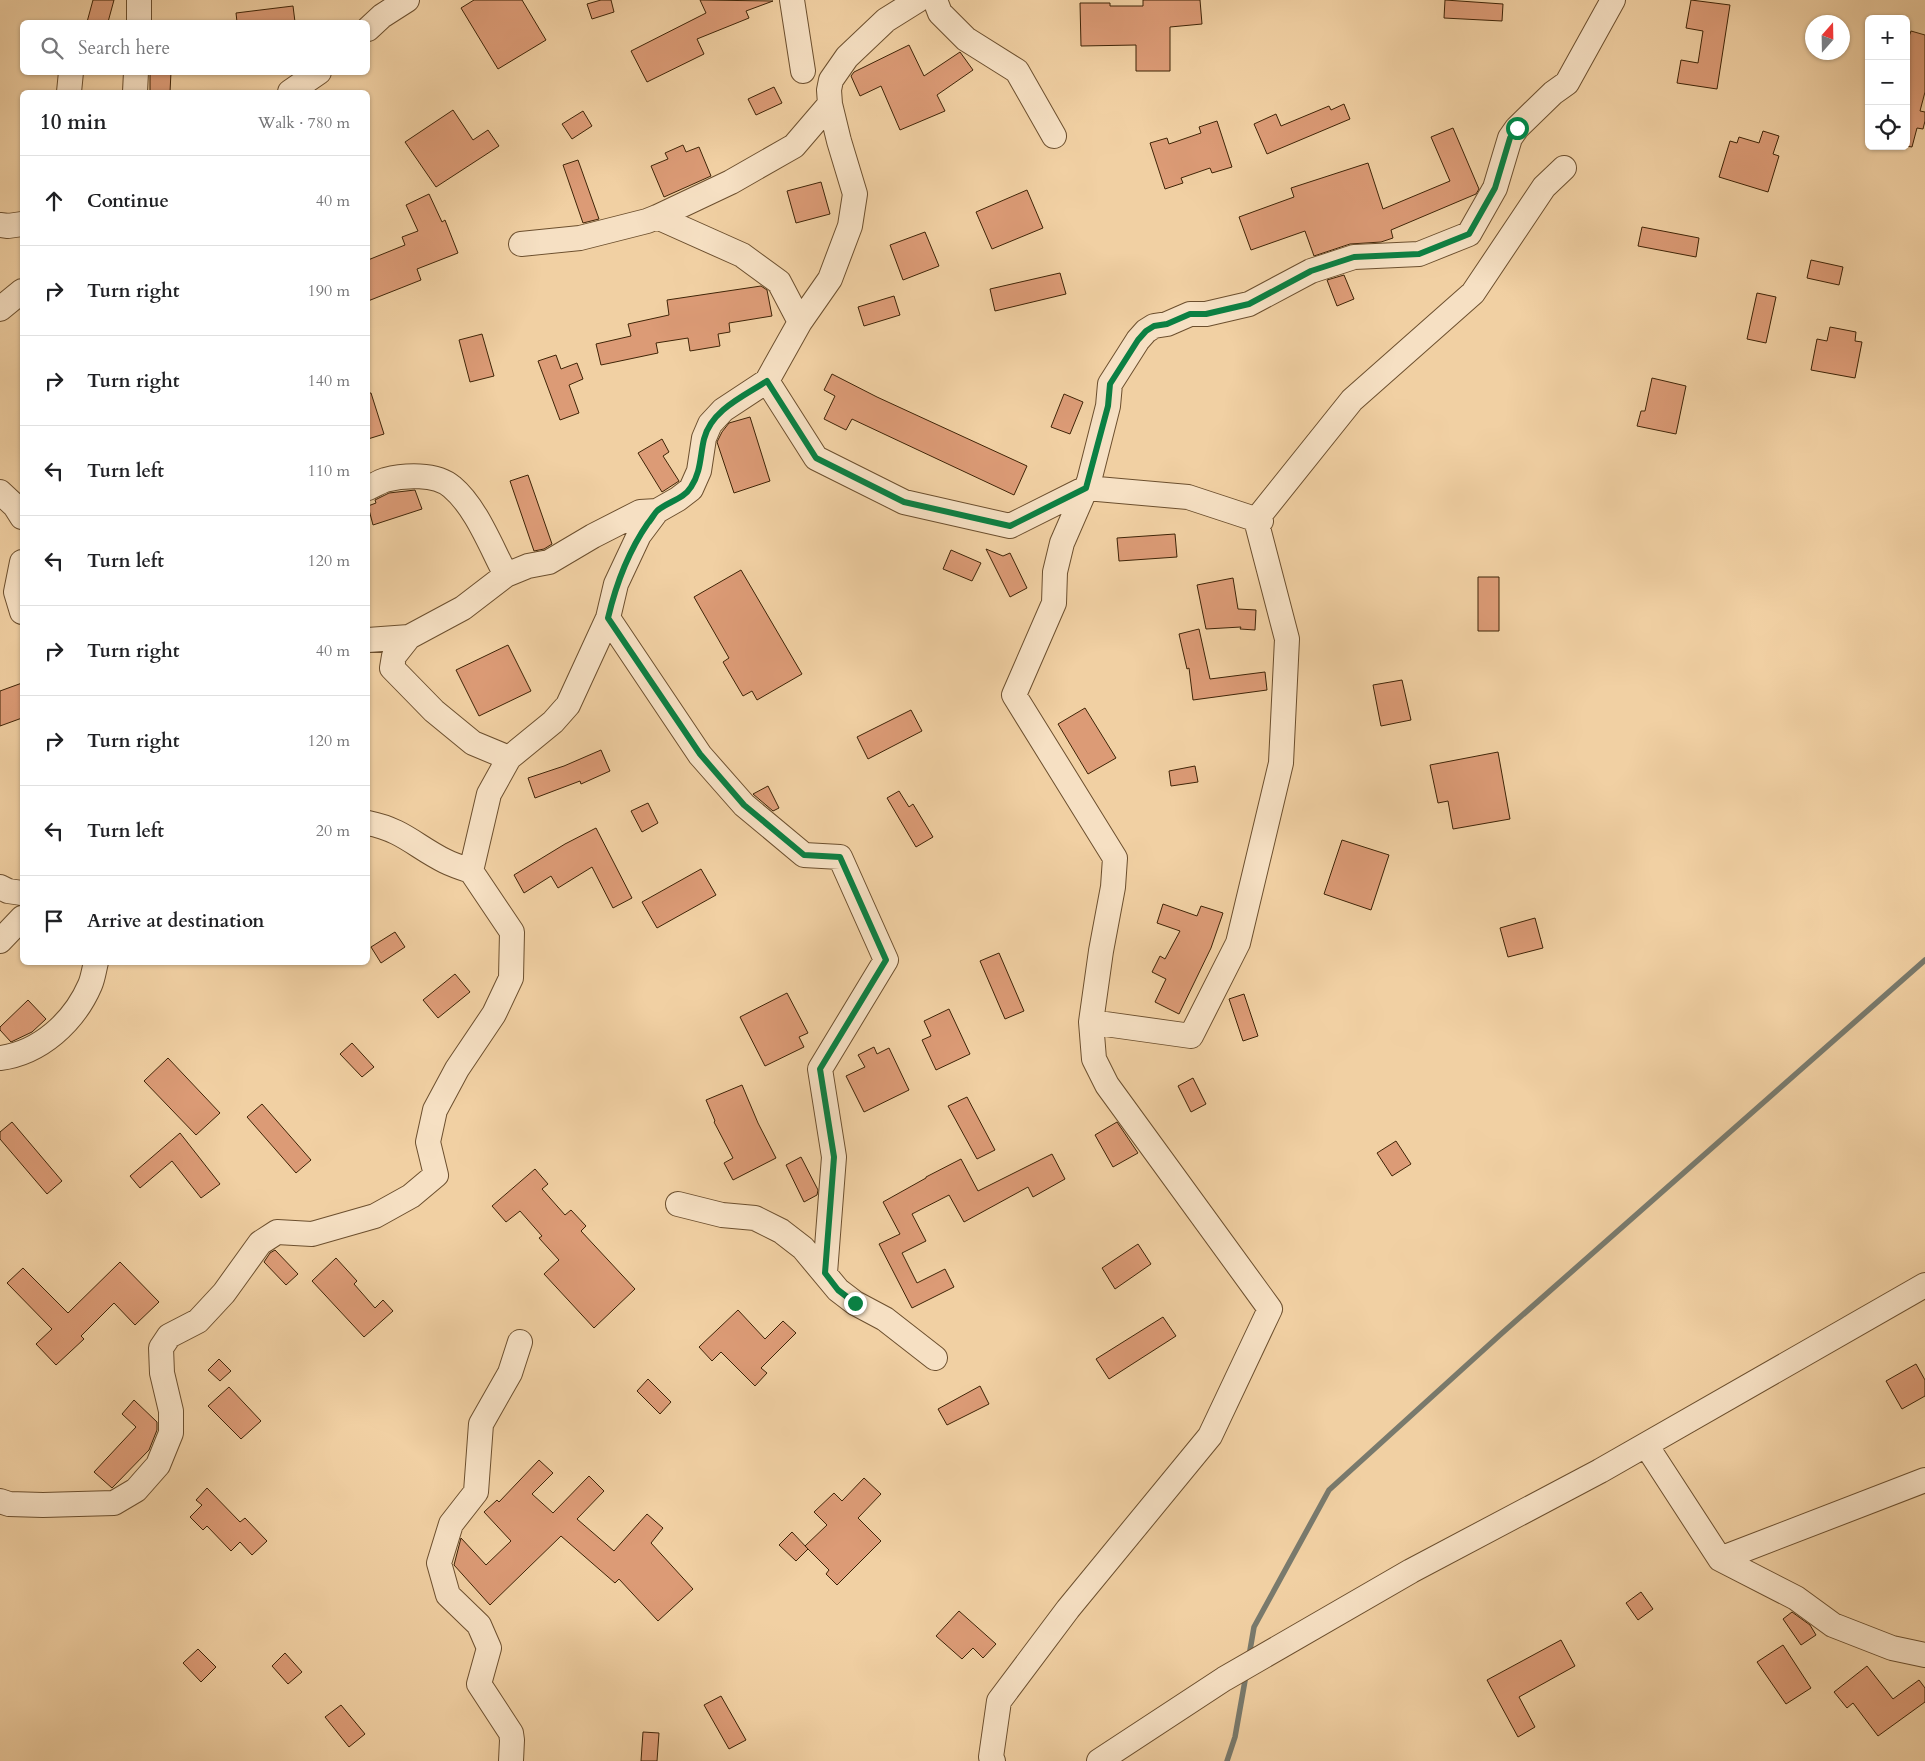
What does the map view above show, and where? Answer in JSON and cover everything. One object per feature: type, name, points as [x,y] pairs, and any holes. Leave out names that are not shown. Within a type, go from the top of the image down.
[{"type":"street","points":[[139,0],[139,20]]},
{"type":"street","points":[[376,15],[407,0]]},
{"type":"street","points":[[792,0],[803,71]]},
{"type":"street","points":[[470,871],[488,794],[509,758],[553,722],[568,705],[608,618],[616,584],[639,536],[657,511],[678,499],[690,489],[700,471],[704,438],[710,424],[723,410],[767,381],[800,322],[830,279],[850,226],[855,194],[830,104],[829,90],[831,80],[847,57],[886,20],[918,0]]},
{"type":"street","points":[[936,0],[940,13],[966,39],[1017,71],[1054,136]]},
{"type":"street","points":[[993,1761],[991,1757],[999,1701],[1068,1609],[1210,1436],[1270,1309],[1107,1084],[1094,1059],[1091,1022],[1101,951],[1113,887],[1115,858],[1014,695],[1054,603],[1055,572],[1062,543],[1086,488],[1108,406],[1110,384],[1138,340],[1146,331],[1154,326],[1167,324],[1190,314],[1206,314],[1249,304],[1311,271],[1354,257],[1419,254],[1469,234],[1495,188],[1510,138],[1517,128],[1553,93],[1567,83],[1613,0]]},
{"type":"street","points":[[68,90],[71,75]]},
{"type":"street","points":[[135,90],[136,75]]},
{"type":"street","points":[[293,90],[315,75]]},
{"type":"street","points":[[521,244],[580,238],[657,217],[731,182],[794,146],[830,104]]},
{"type":"street","points":[[1259,521],[1352,400],[1473,293],[1544,187],[1564,168]]},
{"type":"street","points":[[657,217],[742,255],[779,282],[800,322]]},
{"type":"street","points":[[0,225],[20,224]]},
{"type":"street","points":[[0,309],[20,293]]},
{"type":"street","points":[[767,381],[816,458],[904,502],[1010,526],[1086,488],[1188,497],[1259,521]]},
{"type":"street","points":[[370,487],[385,480],[406,477],[435,478],[450,485],[460,494],[477,519],[506,575]]},
{"type":"street","points":[[0,492],[15,506],[20,514]]},
{"type":"street","points":[[370,641],[409,637],[463,608],[506,575],[528,566],[549,562],[593,536],[640,512],[657,511]]},
{"type":"street","points":[[1091,1022],[1191,1036],[1238,943],[1281,763],[1287,639],[1259,521]]},
{"type":"street","points":[[20,572],[16,592],[20,605]]},
{"type":"street","points":[[608,618],[700,754],[744,805],[804,855],[840,857],[886,960],[820,1069],[834,1157],[825,1273]]},
{"type":"street","points":[[392,668],[394,656],[409,637]]},
{"type":"street","points":[[370,643],[434,711],[473,743],[509,758]]},
{"type":"street","points":[[0,1501],[9,1504],[43,1505],[114,1503],[136,1490],[158,1465],[171,1433],[171,1411],[162,1373],[161,1348],[169,1336],[198,1321],[224,1293],[260,1243],[277,1232],[312,1234],[375,1216],[412,1196],[436,1175],[428,1142],[435,1110],[457,1069],[494,1014],[511,978],[512,932],[470,871],[444,860],[408,837],[386,827],[370,824]]},
{"type":"street","points":[[0,887],[8,891],[20,893]]},
{"type":"street","points":[[0,941],[20,920]]},
{"type":"street","points":[[0,1058],[16,1056],[46,1040],[71,1017],[90,985],[95,965]]},
{"type":"street","points":[[678,1204],[722,1214],[755,1218],[781,1230],[803,1248],[838,1290],[855,1303],[885,1319],[935,1358]]},
{"type":"street","points":[[1099,1761],[1224,1679],[1411,1571],[1646,1445],[1925,1285]]},
{"type":"street","points":[[511,1761],[511,1733],[479,1684],[489,1648],[479,1625],[448,1595],[439,1563],[451,1524],[476,1492],[481,1424],[510,1373],[520,1342]]},
{"type":"street","points":[[1646,1445],[1720,1559],[1796,1598],[1833,1625],[1892,1648],[1925,1655]]},
{"type":"street","points":[[1720,1559],[1925,1480]]},
{"type":"building","points":[[93,0],[114,0],[109,20],[88,20]]},
{"type":"building","points":[[474,0],[522,0],[546,40],[498,69],[461,8]]},
{"type":"building","points":[[601,0],[611,0],[614,12],[592,19],[587,4]]},
{"type":"building","points":[[700,0],[773,1],[746,11],[749,18],[697,39],[704,54],[647,82],[631,51],[706,13]]},
{"type":"building","points":[[1143,0],[1200,0],[1202,24],[1170,27],[1170,71],[1136,71],[1136,45],[1081,46],[1080,3],[1110,3],[1110,6],[1143,6]]},
{"type":"building","points":[[1445,0],[1503,4],[1502,21],[1444,18]]},
{"type":"building","points":[[1691,0],[1730,5],[1717,89],[1677,83],[1681,60],[1698,63],[1703,31],[1686,28]]},
{"type":"building","points":[[293,6],[295,20],[237,20],[236,13]]},
{"type":"building","points":[[1911,31],[1925,35],[1925,92],[1920,111],[1925,112],[1925,121],[1923,129],[1917,128],[1912,147],[1910,147]]},
{"type":"building","points":[[909,45],[924,76],[960,52],[973,70],[937,95],[945,111],[900,130],[881,86],[860,96],[851,76],[854,72]]},
{"type":"building","points":[[150,75],[171,75],[170,90],[150,90]]},
{"type":"building","points":[[774,87],[782,103],[756,115],[748,99]]},
{"type":"building","points":[[1344,104],[1350,119],[1267,154],[1254,124],[1276,114],[1281,126],[1329,106],[1331,110]]},
{"type":"building","points":[[453,110],[473,140],[488,130],[499,146],[436,187],[405,142]]},
{"type":"building","points":[[583,111],[592,126],[572,139],[562,124]]},
{"type":"building","points":[[1217,121],[1232,167],[1212,173],[1210,168],[1181,178],[1183,183],[1165,189],[1150,143],[1167,138],[1169,144],[1201,133],[1199,127]]},
{"type":"building","points":[[1453,128],[1479,189],[1476,194],[1391,230],[1393,238],[1381,242],[1350,244],[1314,256],[1305,231],[1251,250],[1239,217],[1294,197],[1291,188],[1368,163],[1383,209],[1450,181],[1431,137]]},
{"type":"building","points":[[1763,131],[1779,136],[1773,154],[1779,156],[1768,192],[1719,177],[1730,141],[1737,143],[1739,137],[1759,143]]},
{"type":"building","points":[[683,145],[686,152],[699,147],[711,176],[664,197],[651,166],[668,159],[665,153]]},
{"type":"building","points":[[578,160],[599,219],[583,223],[563,165]]},
{"type":"building","points":[[821,182],[830,214],[796,223],[787,191]]},
{"type":"building","points":[[1027,190],[1043,228],[992,249],[976,212]]},
{"type":"building","points":[[429,194],[442,222],[445,220],[458,253],[417,269],[421,280],[370,300],[370,259],[405,245],[402,237],[418,231],[406,205]]},
{"type":"building","points":[[1642,227],[1699,238],[1696,257],[1638,246]]},
{"type":"building","points":[[925,232],[939,266],[903,280],[890,245]]},
{"type":"building","points":[[1811,260],[1843,267],[1839,285],[1807,278]]},
{"type":"building","points":[[1060,273],[1066,294],[995,311],[990,289]]},
{"type":"building","points":[[1344,275],[1354,299],[1337,306],[1327,280]]},
{"type":"building","points":[[761,286],[767,290],[772,316],[729,323],[730,332],[718,334],[720,346],[690,351],[688,338],[656,343],[658,353],[601,365],[596,344],[631,336],[628,324],[669,315],[667,300]]},
{"type":"building","points":[[1757,293],[1776,297],[1766,343],[1747,339]]},
{"type":"building","points":[[894,296],[900,315],[864,326],[858,307]]},
{"type":"building","points":[[1830,327],[1856,332],[1855,341],[1862,342],[1855,378],[1811,370],[1817,339],[1827,341]]},
{"type":"building","points":[[482,334],[494,376],[470,382],[459,340]]},
{"type":"building","points":[[556,355],[561,369],[577,363],[583,379],[569,385],[579,413],[560,420],[538,361]]},
{"type":"building","points":[[832,374],[877,397],[1027,466],[1014,495],[852,419],[846,430],[824,419],[835,396],[824,390]]},
{"type":"building","points":[[1652,378],[1686,386],[1676,434],[1637,426],[1641,411],[1645,411]]},
{"type":"building","points":[[370,393],[371,393],[384,434],[370,438]]},
{"type":"building","points":[[1064,394],[1083,402],[1070,434],[1051,427]]},
{"type":"building","points":[[750,417],[770,481],[734,493],[717,442],[729,423]]},
{"type":"building","points":[[662,439],[669,452],[663,456],[679,481],[662,492],[638,453]]},
{"type":"building","points":[[528,475],[552,544],[544,549],[534,551],[510,481]]},
{"type":"building","points":[[415,490],[422,509],[373,525],[370,505],[376,503],[375,500],[389,493]]},
{"type":"building","points":[[1175,534],[1177,557],[1119,561],[1117,538]]},
{"type":"building","points":[[986,549],[1003,556],[1010,553],[1027,588],[1010,597]]},
{"type":"building","points":[[951,550],[981,563],[972,581],[943,569]]},
{"type":"building","points":[[741,570],[802,674],[757,700],[752,691],[743,696],[723,662],[729,658],[694,597]]},
{"type":"building","points":[[1478,577],[1499,577],[1499,631],[1478,631]]},
{"type":"building","points":[[1233,578],[1238,609],[1256,610],[1255,630],[1240,629],[1241,627],[1206,629],[1197,585]]},
{"type":"building","points":[[1199,629],[1210,679],[1265,672],[1267,690],[1193,700],[1189,668],[1187,669],[1179,634]]},
{"type":"building","points":[[508,645],[531,691],[479,716],[456,670]]},
{"type":"building","points":[[1402,680],[1411,720],[1381,726],[1373,685]]},
{"type":"building","points":[[20,684],[20,719],[0,726],[0,691]]},
{"type":"building","points":[[1085,708],[1116,758],[1088,774],[1058,724]]},
{"type":"building","points":[[911,710],[922,731],[868,759],[857,737]]},
{"type":"building","points":[[601,750],[610,771],[581,784],[580,781],[535,798],[528,778],[564,766]]},
{"type":"building","points":[[1498,752],[1510,819],[1453,829],[1448,801],[1438,803],[1430,765]]},
{"type":"building","points":[[1195,766],[1198,782],[1171,786],[1169,771]]},
{"type":"building","points":[[768,786],[779,808],[773,811],[753,794]]},
{"type":"building","points":[[899,791],[909,807],[913,804],[933,837],[916,847],[887,798]]},
{"type":"building","points":[[648,803],[658,823],[642,832],[631,811]]},
{"type":"building","points":[[596,828],[632,898],[613,908],[592,867],[558,888],[551,876],[524,893],[514,875],[565,844]]},
{"type":"building","points":[[1342,840],[1389,855],[1371,910],[1324,894]]},
{"type":"building","points":[[701,869],[716,895],[657,928],[642,902]]},
{"type":"building","points":[[1163,904],[1197,916],[1201,906],[1223,913],[1211,948],[1179,1014],[1155,1002],[1166,979],[1152,972],[1160,956],[1165,959],[1180,931],[1157,923]]},
{"type":"building","points":[[1535,918],[1543,948],[1508,957],[1500,928]]},
{"type":"building","points":[[395,932],[405,947],[381,963],[371,947]]},
{"type":"building","points":[[999,953],[1024,1011],[1005,1019],[980,961]]},
{"type":"building","points":[[455,974],[470,992],[438,1018],[423,1000]]},
{"type":"building","points":[[787,993],[808,1033],[799,1037],[804,1047],[765,1066],[740,1017]]},
{"type":"building","points":[[1244,994],[1258,1036],[1243,1041],[1229,999]]},
{"type":"building","points":[[28,1000],[46,1019],[32,1032],[11,1042],[0,1030],[0,1027]]},
{"type":"building","points":[[949,1009],[970,1054],[936,1070],[922,1040],[931,1036],[924,1021]]},
{"type":"building","points":[[352,1043],[374,1067],[362,1077],[340,1054]]},
{"type":"building","points":[[874,1047],[877,1054],[889,1048],[909,1090],[864,1112],[846,1076],[865,1067],[858,1055]]},
{"type":"building","points":[[168,1058],[220,1113],[196,1135],[144,1081]]},
{"type":"building","points":[[1193,1078],[1206,1104],[1191,1112],[1178,1086]]},
{"type":"building","points":[[742,1085],[758,1123],[776,1158],[733,1180],[724,1163],[733,1158],[714,1122],[706,1100]]},
{"type":"building","points":[[967,1097],[995,1150],[977,1159],[948,1106]]},
{"type":"building","points":[[262,1104],[311,1160],[296,1173],[247,1117]]},
{"type":"building","points":[[12,1122],[62,1181],[47,1194],[0,1139],[0,1132]]},
{"type":"building","points":[[1117,1122],[1138,1153],[1113,1167],[1095,1135]]},
{"type":"building","points":[[180,1133],[220,1184],[201,1198],[172,1161],[140,1188],[130,1176]]},
{"type":"building","points":[[1396,1141],[1411,1164],[1392,1176],[1377,1153]]},
{"type":"building","points":[[1052,1154],[1065,1179],[1033,1197],[1028,1187],[964,1222],[949,1195],[912,1214],[926,1241],[902,1253],[917,1283],[945,1269],[954,1287],[912,1308],[879,1244],[900,1234],[883,1202],[961,1159],[978,1191]]},
{"type":"building","points":[[801,1157],[818,1190],[817,1195],[804,1202],[786,1165]]},
{"type":"building","points":[[535,1169],[548,1184],[542,1189],[565,1215],[571,1210],[586,1226],[581,1231],[635,1289],[594,1328],[544,1274],[559,1260],[539,1238],[542,1236],[520,1211],[506,1222],[492,1206]]},
{"type":"building","points":[[1138,1244],[1151,1264],[1115,1289],[1102,1268]]},
{"type":"building","points":[[275,1250],[298,1274],[286,1285],[264,1262],[270,1253]]},
{"type":"building","points":[[336,1258],[357,1281],[354,1284],[375,1308],[383,1300],[393,1311],[364,1337],[312,1281]]},
{"type":"building","points":[[120,1262],[159,1302],[135,1325],[114,1303],[81,1336],[84,1339],[56,1365],[36,1344],[52,1329],[7,1283],[23,1268],[68,1313]]},
{"type":"building","points":[[738,1310],[765,1339],[783,1321],[796,1333],[761,1368],[767,1373],[755,1386],[721,1352],[712,1361],[699,1347]]},
{"type":"building","points":[[1163,1317],[1176,1336],[1109,1379],[1096,1359]]},
{"type":"building","points":[[219,1359],[231,1371],[220,1381],[208,1370]]},
{"type":"building","points":[[1916,1364],[1925,1380],[1925,1396],[1902,1409],[1886,1381]]},
{"type":"building","points":[[648,1379],[671,1402],[660,1414],[637,1391]]},
{"type":"building","points":[[980,1386],[989,1404],[947,1425],[938,1409]]},
{"type":"building","points":[[229,1387],[261,1421],[241,1439],[208,1406]]},
{"type":"building","points":[[134,1400],[157,1422],[157,1430],[149,1450],[112,1488],[94,1472],[136,1427],[122,1414]]},
{"type":"building","points":[[539,1460],[553,1473],[532,1494],[553,1513],[589,1476],[604,1491],[577,1519],[614,1551],[647,1514],[663,1528],[651,1543],[693,1589],[658,1621],[619,1579],[615,1583],[561,1536],[490,1605],[454,1565],[461,1538],[486,1565],[511,1541],[484,1512],[497,1500],[499,1502]]},
{"type":"building","points":[[864,1478],[881,1494],[858,1518],[881,1541],[837,1585],[826,1574],[829,1570],[805,1546],[827,1525],[814,1512],[834,1493],[842,1501]]},
{"type":"building","points":[[207,1488],[240,1522],[245,1518],[267,1541],[252,1555],[240,1542],[231,1551],[207,1526],[203,1530],[190,1517],[202,1505],[196,1500]]},
{"type":"building","points":[[792,1532],[808,1549],[796,1561],[779,1545]]},
{"type":"building","points":[[1641,1592],[1653,1609],[1638,1620],[1626,1603]]},
{"type":"building","points":[[959,1611],[996,1644],[983,1658],[973,1648],[962,1659],[936,1636]]},
{"type":"building","points":[[1792,1612],[1810,1625],[1816,1635],[1801,1645],[1783,1619]]},
{"type":"building","points":[[1561,1640],[1575,1666],[1519,1697],[1535,1727],[1518,1737],[1487,1680]]},
{"type":"building","points":[[1783,1645],[1811,1688],[1786,1704],[1757,1662]]},
{"type":"building","points":[[198,1649],[216,1667],[201,1682],[183,1663]]},
{"type":"building","points":[[285,1653],[302,1672],[288,1684],[272,1666]]},
{"type":"building","points":[[1867,1666],[1893,1699],[1919,1680],[1925,1688],[1925,1702],[1878,1736],[1853,1703],[1847,1708],[1834,1692]]},
{"type":"building","points":[[721,1696],[746,1740],[729,1749],[704,1705]]},
{"type":"building","points":[[341,1705],[365,1734],[349,1747],[325,1717]]},
{"type":"building","points":[[643,1732],[659,1733],[657,1761],[641,1761]]},
{"type":"waterway","points":[[1249,1656],[1254,1627],[1329,1490],[1501,1334],[1925,960]]},
{"type":"waterway","points":[[1227,1761],[1235,1737],[1246,1675]]},
{"type":"route","points":[[855,1303],[838,1290],[825,1273],[834,1157],[820,1069],[886,960],[840,857],[804,855],[744,805],[700,754],[608,618],[616,584],[639,536],[657,511],[678,499],[690,489],[700,471],[704,438],[710,424],[723,410],[767,381],[816,458],[904,502],[1010,526],[1086,488],[1108,406],[1110,384],[1138,340],[1146,331],[1154,326],[1167,324],[1190,314],[1225,311],[1249,304],[1311,271],[1354,257],[1419,254],[1469,234],[1495,188],[1510,138],[1517,128]]}]
